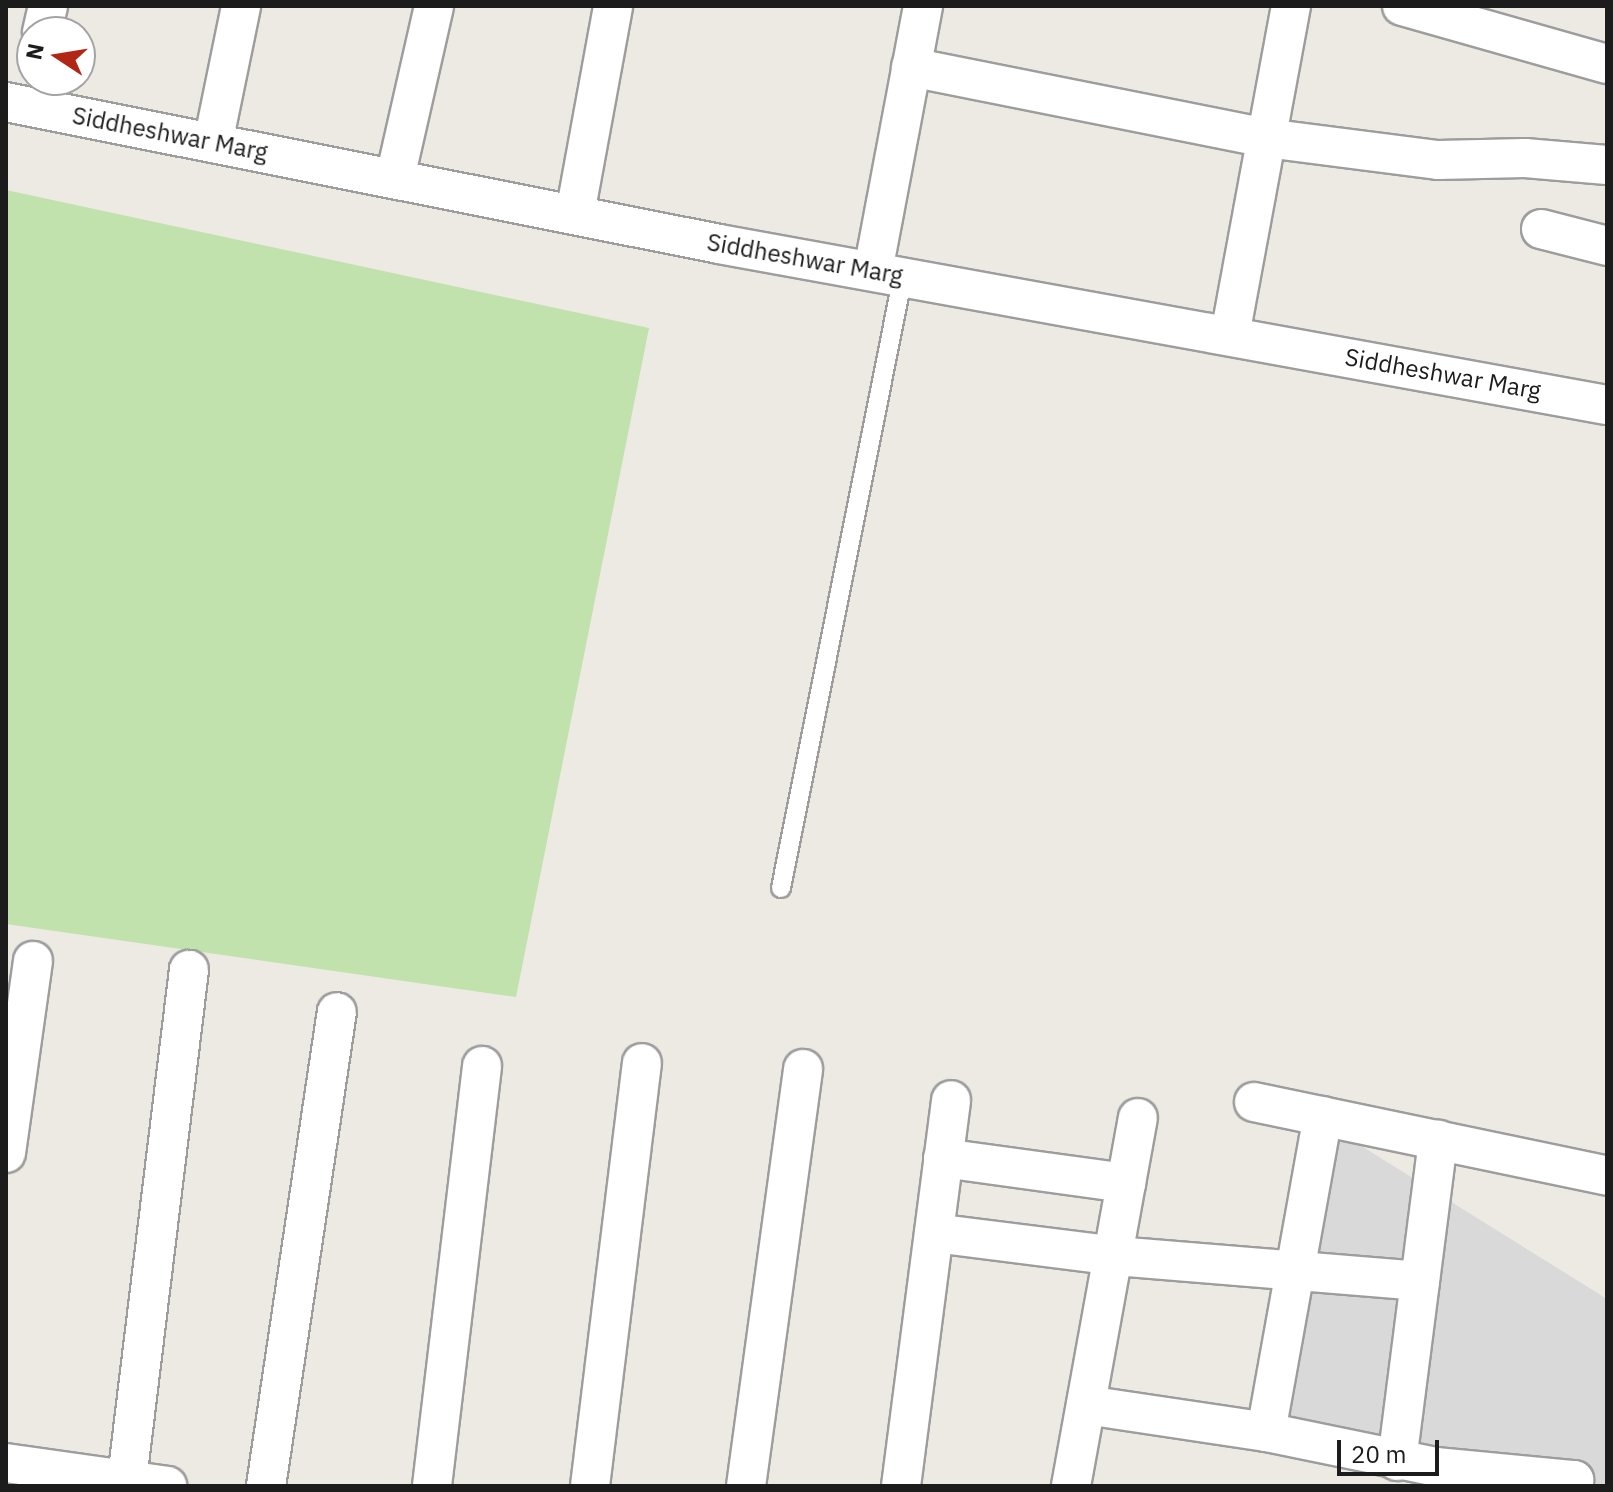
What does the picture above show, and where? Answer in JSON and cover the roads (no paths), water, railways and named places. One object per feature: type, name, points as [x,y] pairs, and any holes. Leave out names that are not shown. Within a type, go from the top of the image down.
[{"type":"street","points":[[213,143],[241,6]]},
{"type":"street","points":[[395,178],[434,6]]},
{"type":"street","points":[[575,214],[613,6]]},
{"type":"street","points":[[888,274],[911,67],[923,6]]},
{"type":"street","points":[[1230,335],[1291,6]]},
{"type":"street","points":[[1402,6],[1607,64]]},
{"type":"street","points":[[911,67],[1266,138],[1438,160],[1525,158],[1607,165]]},
{"type":"street","name":"Siddheshwar Marg","points":[[25,96],[213,143],[575,214],[1607,405]]},
{"type":"street","points":[[1541,229],[1607,246]]},
{"type":"street","points":[[6,1153],[33,961]]},
{"type":"street","points":[[127,1479],[189,970]]},
{"type":"street","points":[[266,1486],[337,1012]]},
{"type":"street","points":[[590,1486],[642,1063]]},
{"type":"street","points":[[432,1486],[482,1066]]},
{"type":"street","points":[[746,1486],[803,1069]]},
{"type":"street","points":[[901,1486],[951,1100]]},
{"type":"street","points":[[1254,1102],[1607,1176]]},
{"type":"street","points":[[1266,1432],[1323,1116]]},
{"type":"street","points":[[1071,1486],[1116,1256],[1138,1118]]},
{"type":"street","points":[[1397,1461],[1438,1140]]},
{"type":"street","points":[[943,1158],[1126,1183]]},
{"type":"street","points":[[934,1233],[1116,1256],[1296,1267],[1420,1281]]},
{"type":"street","points":[[1086,1405],[1266,1432],[1397,1461],[1574,1480],[1574,1486]]},
{"type":"street","points":[[6,1463],[167,1486]]},
{"type":"lane","points":[[781,888],[888,274]]}]
